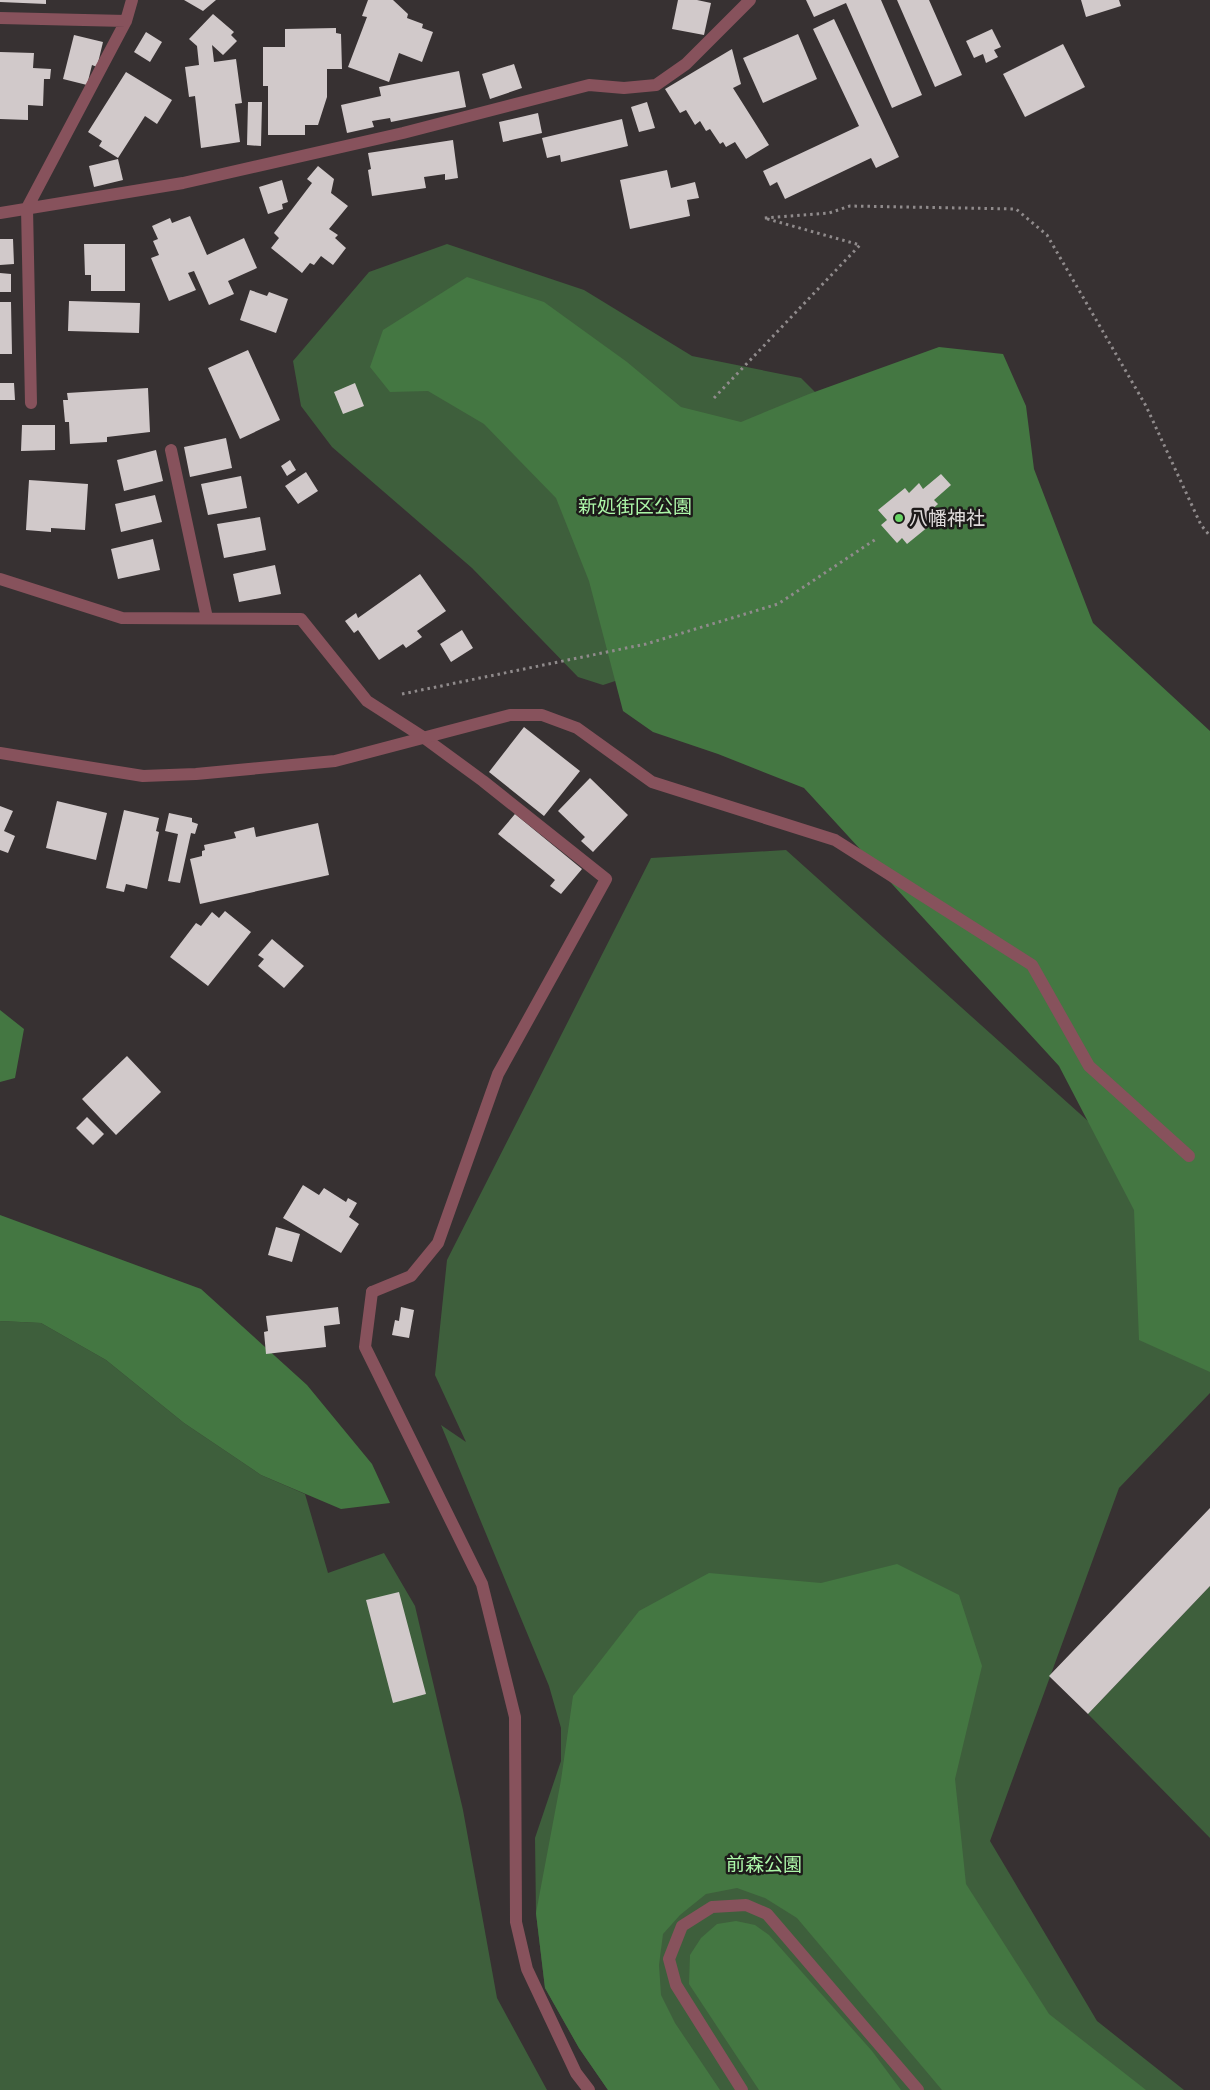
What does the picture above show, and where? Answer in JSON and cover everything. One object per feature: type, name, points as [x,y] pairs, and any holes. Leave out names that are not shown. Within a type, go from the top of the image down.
[{"type":"street","points":[[31,403],[27,208],[126,21],[132,0]]},
{"type":"street","points":[[0,213],[183,183],[403,133],[589,85],[624,88],[656,86],[686,64],[750,0]]},
{"type":"street","points":[[0,18],[126,21]]},
{"type":"street","points":[[171,450],[207,618]]},
{"type":"street","points":[[0,580],[122,618],[301,619],[367,701],[423,737],[483,781],[606,879],[498,1074],[438,1243],[411,1276],[372,1292],[365,1347],[482,1584],[515,1717],[516,1922],[526,1969],[576,2073],[589,2090]]},
{"type":"street","points":[[0,753],[143,776],[196,774],[335,760],[510,715],[542,715],[577,728],[652,782],[835,840],[1032,965],[1089,1066],[1189,1156]]},
{"type":"street","points":[[742,2090],[676,1985],[669,1959],[682,1926],[712,1906],[746,1905],[767,1914],[918,2090]]},
{"type":"path","points":[[714,398],[860,245],[764,218],[829,213],[850,206],[1016,209],[1047,235],[1146,406],[1201,525],[1210,536]]},
{"type":"path","points":[[367,701],[646,644],[778,604],[876,539]]},
{"type":"green space","name":"新処街区公園","points":[[447,244],[584,290],[692,356],[801,378],[868,445],[856,602],[603,685],[578,677],[472,568],[332,447],[301,406],[293,361],[369,272]]},
{"type":"green space","points":[[467,277],[544,302],[627,362],[681,407],[741,422],[809,394],[939,347],[1003,354],[1026,406],[1034,469],[1093,623],[1210,731],[1210,1372],[1139,1340],[1134,1210],[1059,1066],[804,788],[718,754],[653,732],[623,711],[589,581],[556,498],[484,424],[428,391],[390,392],[370,367],[383,330]]},
{"type":"green space","name":"前森公園","points":[[786,850],[1098,1130],[1210,1325],[1210,1393],[1119,1488],[990,1841],[1097,2021],[1184,2090],[608,2090],[579,2048],[545,1988],[536,1913],[535,1838],[561,1761],[561,1728],[549,1686],[441,1425],[466,1442],[435,1375],[447,1260],[651,858]]},
{"type":"green space","points":[[0,1010],[24,1029],[15,1078],[0,1082]]},
{"type":"green space","points":[[0,1215],[201,1289],[307,1385],[372,1464],[390,1503],[341,1509],[261,1475],[184,1423],[106,1360],[41,1323],[0,1321]]},
{"type":"green space","points":[[0,1321],[41,1323],[106,1360],[184,1423],[261,1475],[305,1494],[328,1573],[384,1553],[415,1606],[463,1810],[497,1998],[547,2090],[0,2090]]},
{"type":"green space","name":"前森公園","points":[[897,1564],[959,1595],[982,1666],[955,1779],[966,1884],[1049,2014],[1146,2090],[942,2090],[797,1918],[765,1898],[737,1888],[706,1894],[680,1915],[663,1934],[659,1965],[661,1995],[675,2023],[720,2090],[608,2090],[579,2048],[545,1988],[536,1913],[561,1780],[573,1696],[639,1611],[709,1573],[821,1583]]},
{"type":"green space","points":[[1210,1586],[1210,1838],[1088,1714]]},
{"type":"green space","points":[[736,1921],[755,1925],[769,1935],[872,2051],[901,2090],[759,2090],[689,1984],[690,1955],[701,1938],[717,1924]]},
{"type":"building","points":[[0,0],[46,0],[46,4],[0,2]]},
{"type":"building","points":[[184,0],[216,0],[203,11]]},
{"type":"building","points":[[368,0],[393,0],[408,14],[407,18],[423,24],[422,28],[433,32],[422,62],[399,53],[389,82],[348,67],[367,17],[362,16]]},
{"type":"building","points":[[678,0],[697,0],[711,3],[704,35],[672,29]]},
{"type":"building","points":[[806,0],[881,0],[922,95],[892,108],[846,3],[814,17]]},
{"type":"building","points":[[897,0],[929,0],[962,75],[935,87]]},
{"type":"building","points":[[1081,0],[1119,0],[1121,6],[1086,17]]},
{"type":"building","points":[[213,14],[234,32],[231,35],[237,41],[223,55],[212,45],[214,62],[236,59],[242,103],[235,104],[240,142],[201,148],[195,96],[189,97],[185,67],[199,65],[197,46],[189,39]]},
{"type":"building","points":[[834,19],[899,157],[876,168],[871,158],[785,199],[777,182],[770,186],[763,171],[859,126],[813,29]]},
{"type":"building","points":[[336,28],[336,33],[341,34],[342,69],[327,69],[327,97],[318,125],[305,125],[305,135],[268,135],[268,86],[263,86],[263,47],[285,47],[285,29]]},
{"type":"building","points":[[992,29],[1001,47],[994,50],[998,57],[986,63],[983,54],[974,58],[966,41]]},
{"type":"building","points":[[146,32],[162,42],[150,62],[134,52]]},
{"type":"building","points":[[798,34],[817,79],[763,103],[743,58]]},
{"type":"building","points":[[74,35],[103,42],[97,67],[92,65],[87,85],[63,79]]},
{"type":"building","points":[[1063,44],[1085,87],[1025,117],[1003,74]]},
{"type":"building","points":[[732,49],[741,84],[733,88],[769,145],[746,159],[735,142],[726,147],[723,142],[720,144],[710,129],[706,131],[700,121],[695,125],[686,110],[680,113],[665,89]]},
{"type":"building","points":[[0,52],[34,53],[33,68],[51,69],[50,79],[44,79],[43,106],[28,105],[28,120],[0,119]]},
{"type":"building","points":[[514,64],[522,88],[490,99],[482,74]]},
{"type":"building","points":[[459,71],[466,107],[391,122],[390,118],[372,121],[374,127],[347,133],[341,105],[381,96],[379,87]]},
{"type":"building","points":[[126,72],[172,100],[157,124],[145,116],[118,158],[99,146],[102,141],[88,132]]},
{"type":"building","points":[[248,102],[262,102],[261,146],[247,145]]},
{"type":"building","points":[[647,102],[655,128],[639,132],[631,107]]},
{"type":"building","points":[[538,113],[542,133],[503,142],[499,122]]},
{"type":"building","points":[[622,119],[628,146],[561,162],[560,155],[547,158],[542,138]]},
{"type":"building","points":[[453,140],[458,178],[445,180],[445,174],[424,177],[426,188],[372,196],[368,170],[371,169],[368,153]]},
{"type":"building","points":[[118,159],[123,180],[94,187],[89,166]]},
{"type":"building","points":[[318,166],[334,179],[331,193],[348,206],[329,229],[338,235],[335,238],[346,248],[333,265],[321,256],[314,265],[310,263],[302,273],[271,248],[279,238],[274,233],[312,183],[307,179]]},
{"type":"building","points":[[667,170],[671,188],[695,182],[699,198],[687,200],[690,216],[630,229],[620,180]]},
{"type":"building","points":[[282,180],[288,202],[282,204],[283,209],[268,214],[259,187]]},
{"type":"building","points":[[190,216],[207,255],[244,238],[257,268],[228,281],[234,294],[209,305],[194,271],[188,273],[196,290],[169,301],[151,258],[159,255],[153,241],[158,239],[152,226],[170,218],[172,223]]},
{"type":"building","points":[[0,239],[13,239],[14,264],[0,265]]},
{"type":"building","points":[[84,244],[125,244],[125,291],[91,291],[91,275],[85,275]]},
{"type":"building","points":[[0,273],[11,274],[11,292],[0,292]]},
{"type":"building","points":[[250,290],[267,296],[269,292],[288,299],[276,333],[240,320]]},
{"type":"building","points":[[69,301],[140,303],[139,333],[68,331]]},
{"type":"building","points":[[0,302],[11,302],[12,354],[0,354]]},
{"type":"building","points":[[248,350],[280,420],[240,439],[208,368]]},
{"type":"building","points":[[0,383],[14,383],[15,400],[0,400]]},
{"type":"building","points":[[355,383],[364,406],[343,414],[334,392]]},
{"type":"building","points":[[148,388],[150,432],[107,437],[107,442],[70,444],[69,422],[65,422],[63,400],[68,400],[67,393]]},
{"type":"building","points":[[22,425],[55,425],[55,450],[21,451]]},
{"type":"building","points":[[226,438],[232,468],[190,477],[184,447]]},
{"type":"building","points":[[156,450],[163,481],[124,491],[117,460]]},
{"type":"building","points":[[290,460],[296,470],[287,476],[281,466]]},
{"type":"building","points":[[306,472],[318,491],[298,504],[285,486]]},
{"type":"building","points":[[941,474],[951,485],[934,500],[938,504],[927,514],[934,522],[907,544],[902,538],[897,543],[881,525],[887,520],[878,510],[905,488],[909,493],[919,483],[923,489]]},
{"type":"building","points":[[241,476],[247,508],[208,515],[201,484]]},
{"type":"building","points":[[29,480],[88,484],[85,530],[51,528],[51,532],[26,530]]},
{"type":"building","points":[[155,495],[162,522],[121,532],[115,504]]},
{"type":"building","points":[[260,517],[266,550],[224,558],[217,524]]},
{"type":"building","points":[[153,539],[160,570],[118,579],[111,549]]},
{"type":"building","points":[[275,565],[281,594],[239,602],[233,574]]},
{"type":"building","points":[[420,574],[446,611],[417,631],[422,637],[406,648],[403,644],[379,660],[358,630],[354,633],[345,621],[356,613],[358,618]]},
{"type":"building","points":[[462,630],[473,648],[451,662],[440,644]]},
{"type":"building","points":[[524,727],[580,771],[544,816],[489,772]]},
{"type":"building","points":[[590,778],[628,815],[593,852],[581,841],[585,837],[558,811]]},
{"type":"building","points":[[57,801],[107,813],[96,860],[46,848]]},
{"type":"building","points":[[0,806],[13,811],[4,831],[15,836],[8,853],[0,850]]},
{"type":"building","points":[[124,810],[159,818],[156,831],[159,832],[147,889],[126,884],[124,892],[106,888]]},
{"type":"building","points":[[169,813],[192,818],[192,822],[198,824],[195,834],[191,833],[180,883],[168,881],[178,834],[165,831]]},
{"type":"building","points":[[515,814],[582,869],[561,894],[550,886],[555,880],[498,834]]},
{"type":"building","points":[[318,823],[329,875],[200,904],[190,859],[202,856],[202,851],[205,850],[204,845],[236,838],[234,832],[254,827],[256,837]]},
{"type":"building","points":[[225,911],[251,932],[208,986],[170,957],[196,923],[201,926],[212,912],[219,918]]},
{"type":"building","points":[[272,939],[304,966],[284,988],[258,966],[264,959],[258,955]]},
{"type":"building","points":[[127,1056],[161,1092],[116,1135],[82,1099]]},
{"type":"building","points":[[87,1117],[104,1134],[93,1145],[76,1128]]},
{"type":"building","points":[[303,1185],[319,1195],[324,1188],[346,1202],[348,1198],[357,1203],[349,1217],[359,1224],[341,1253],[283,1218]]},
{"type":"building","points":[[276,1227],[300,1234],[292,1262],[268,1255]]},
{"type":"building","points":[[338,1307],[340,1324],[324,1326],[326,1347],[266,1354],[264,1332],[268,1331],[266,1316]]},
{"type":"building","points":[[401,1307],[414,1310],[409,1338],[392,1335],[395,1320],[399,1321]]},
{"type":"building","points":[[1210,1508],[1210,1586],[1088,1714],[1049,1676]]},
{"type":"building","points":[[399,1592],[426,1694],[393,1703],[366,1600]]},
{"type":"place","name":"八幡神社","points":[[899,518]]}]
